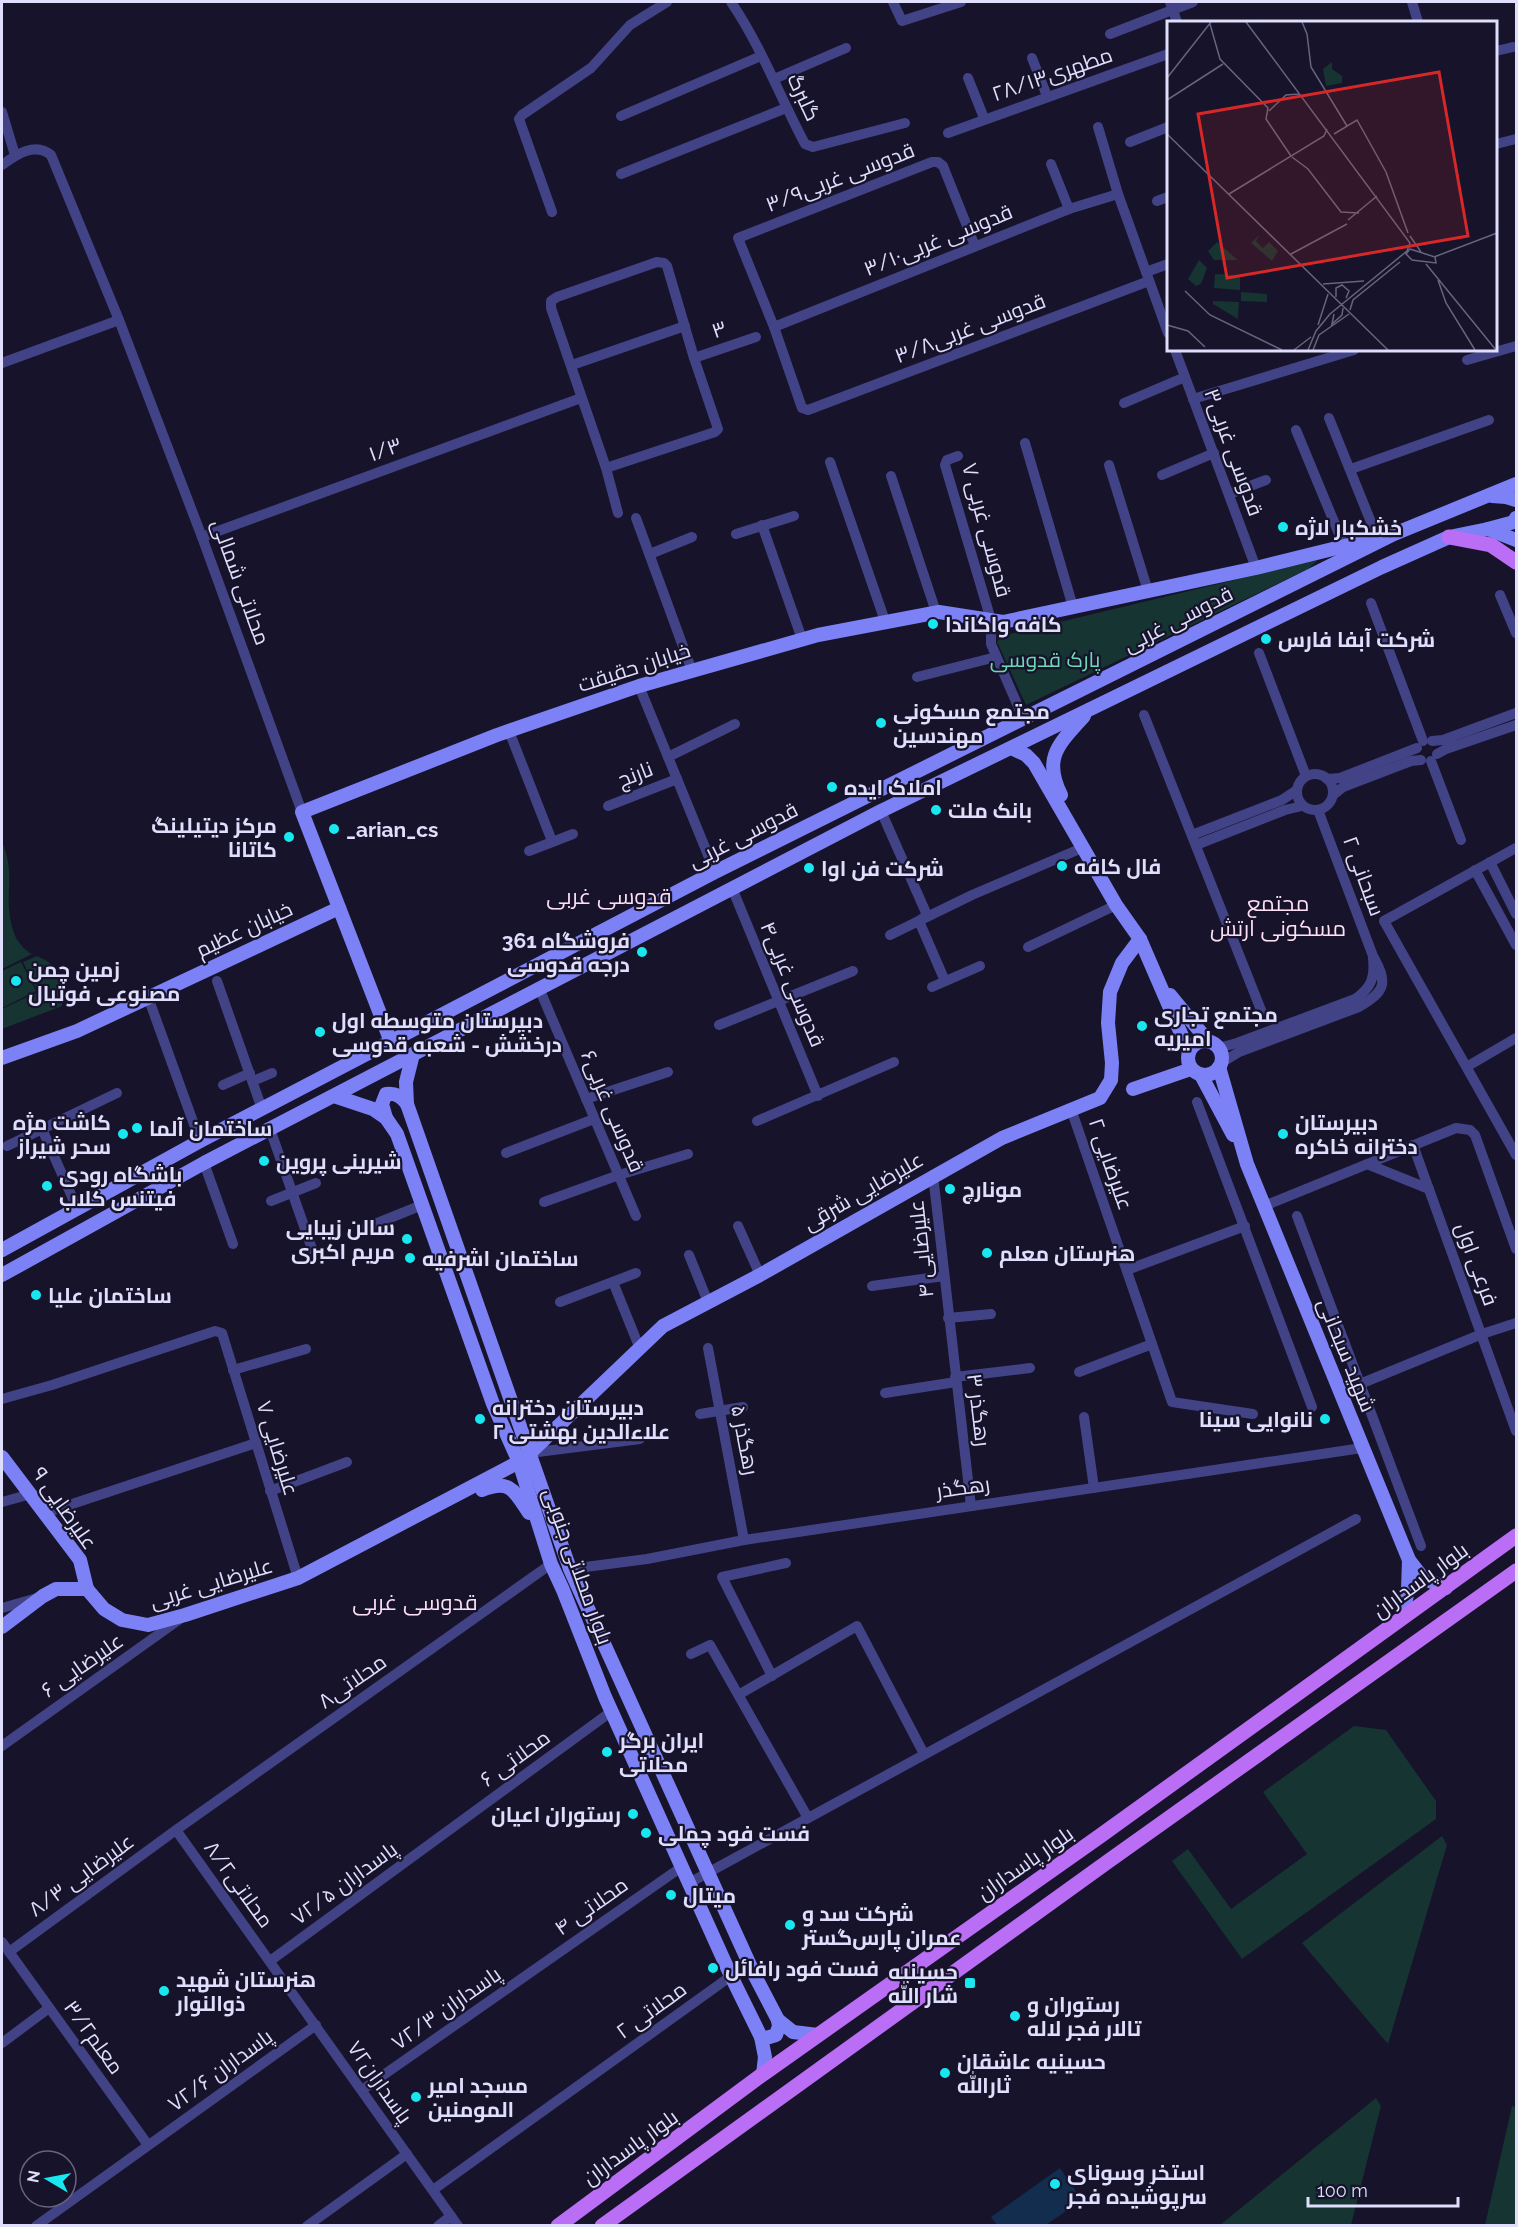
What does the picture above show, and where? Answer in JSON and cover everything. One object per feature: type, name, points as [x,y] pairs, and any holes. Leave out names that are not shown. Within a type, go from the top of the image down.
[{"type":"main road","points":[[1449,537],[1491,545],[1516,562]]},
{"type":"main road","name":"بلوار پاسداران","points":[[558,2226],[763,2074],[1100,1836],[1516,1536]]},
{"type":"main road","points":[[602,2226],[1115,1856],[1516,1571]]},
{"type":"main road","points":[[1100,1836],[1115,1856]]},
{"type":"street","points":[[552,213],[519,119],[591,68],[630,25],[667,2]]},
{"type":"street","points":[[893,2],[902,21],[961,2]]},
{"type":"street","points":[[1110,34],[1171,6],[1193,2]]},
{"type":"street","points":[[1412,2],[1419,21]]},
{"type":"street","name":"گلبرگ","points":[[736,3],[805,144],[813,147],[905,123]]},
{"type":"street","points":[[1171,6],[1177,21]]},
{"type":"street","points":[[1497,51],[1513,47]]},
{"type":"street","points":[[774,79],[846,48]]},
{"type":"street","name":"مطهری۲۸/۱۳","points":[[948,132],[1167,54]]},
{"type":"street","points":[[621,116],[761,56]]},
{"type":"street","points":[[1032,58],[1047,96]]},
{"type":"street","points":[[968,78],[984,118]]},
{"type":"street","points":[[621,174],[786,108]]},
{"type":"street","points":[[2,112],[15,155],[2,165]]},
{"type":"street","points":[[1098,127],[1147,277],[1164,307],[1167,326]]},
{"type":"street","points":[[1130,141],[1167,127]]},
{"type":"street","points":[[1497,144],[1516,139]]},
{"type":"street","name":"محلاتی شمالی","points":[[15,155],[37,148],[51,155],[120,320],[302,812],[391,1042]]},
{"type":"street","name":"قدوسی غربی۳/۹","points":[[774,327],[738,237],[932,162],[938,162],[943,166],[975,246]]},
{"type":"street","points":[[1051,164],[1069,209]]},
{"type":"street","name":"قدوسی غربی۳/۱۰","points":[[774,327],[1069,209],[1118,194]]},
{"type":"street","points":[[1157,201],[1167,197]]},
{"type":"street","points":[[606,468],[715,432],[718,429],[694,358],[668,266],[664,263],[657,262],[557,297],[551,302],[606,468],[618,513]]},
{"type":"street","name":"قدوسی غربی۳/۸","points":[[774,327],[802,408],[808,410],[1147,277],[1167,265]]},
{"type":"street","points":[[2,363],[120,320]]},
{"type":"street","points":[[572,365],[685,326]]},
{"type":"street","name":"۳","points":[[694,358],[756,337]]},
{"type":"street","points":[[1467,360],[1516,346]]},
{"type":"street","name":"قدوسی غربی۳","points":[[1175,351],[1256,568]]},
{"type":"street","points":[[1193,399],[1351,351]]},
{"type":"street","points":[[1124,403],[1185,377]]},
{"type":"street","name":"۱/۳","points":[[202,537],[582,398]]},
{"type":"street","points":[[1329,418],[1377,537]]},
{"type":"street","points":[[1351,469],[1489,420]]},
{"type":"street","points":[[1296,430],[1344,546]]},
{"type":"street","points":[[1025,443],[1073,607]]},
{"type":"street","points":[[1162,475],[1214,453]]},
{"type":"street","name":"۷ قدوسی غربی","points":[[958,456],[947,460],[945,465],[991,620]]},
{"type":"street","points":[[830,462],[885,621]]},
{"type":"street","points":[[1109,465],[1148,591]]},
{"type":"street","points":[[891,476],[936,612]]},
{"type":"street","points":[[1229,494],[1266,480]]},
{"type":"street","name":"قدوسی غربی","points":[[2,1250],[262,1109],[715,872],[1394,534],[1516,484]]},
{"type":"street","points":[[1485,496],[1506,496],[1516,500]]},
{"type":"street","points":[[736,534],[794,516]]},
{"type":"street","points":[[636,518],[692,671]]},
{"type":"street","name":"قدوسی غربی","points":[[2,1275],[204,1163],[881,811],[1382,567],[1449,537],[1514,522],[1516,518]]},
{"type":"street","points":[[762,525],[802,639]]},
{"type":"street","points":[[1488,529],[1516,540]]},
{"type":"street","name":"خیابان حقیقت","points":[[302,812],[509,731],[639,686],[802,639],[936,612],[1003,622],[1256,568],[1394,534]]},
{"type":"street","points":[[650,554],[692,537]]},
{"type":"street","points":[[1500,595],[1516,633]]},
{"type":"street","points":[[1371,603],[1424,743],[1437,748],[1430,759]]},
{"type":"street","points":[[991,620],[991,644],[1024,720]]},
{"type":"street","points":[[1259,653],[1306,776]]},
{"type":"street","points":[[917,677],[996,657]]},
{"type":"street","points":[[639,686],[715,872]]},
{"type":"street","points":[[1072,830],[1074,821],[1056,785],[1052,765],[1059,744],[1089,710]]},
{"type":"street","points":[[1194,840],[1285,810],[1302,806],[1318,810],[1328,805],[1333,795],[1343,787],[1411,761],[1430,759],[1516,713]]},
{"type":"street","points":[[1144,715],[1263,1015]]},
{"type":"street","points":[[668,757],[735,724]]},
{"type":"street","points":[[1302,806],[1297,790],[1306,776],[1317,774],[1327,779],[1340,778],[1424,743],[1497,725],[1516,725]]},
{"type":"street","points":[[509,731],[552,841]]},
{"type":"street","points":[[1424,743],[1417,755],[1430,759]]},
{"type":"street","points":[[1011,748],[1026,755],[1034,763],[1116,905],[1140,939],[1189,1052],[1188,1058],[1196,1072]]},
{"type":"street","points":[[1430,759],[1461,840]]},
{"type":"street","name":"نارنج","points":[[608,806],[677,779]]},
{"type":"street","points":[[1327,779],[1333,789],[1333,795]]},
{"type":"street","points":[[1194,840],[1282,800],[1297,790]]},
{"type":"street","points":[[846,808],[855,825]]},
{"type":"street","name":"سبحانی ۲","points":[[1318,810],[1373,956],[1382,973],[1381,988],[1373,999],[1359,1007],[1338,1010]]},
{"type":"street","points":[[881,811],[927,915],[919,921]]},
{"type":"street","points":[[529,851],[573,834]]},
{"type":"street","points":[[890,935],[972,894],[1082,848]]},
{"type":"street","points":[[1516,848],[1384,921],[1468,1066],[1516,1155]]},
{"type":"street","points":[[1490,862],[1516,914]]},
{"type":"street","points":[[1475,870],[1516,945]]},
{"type":"street","name":"قدوسی غربی۴","points":[[732,888],[818,1096]]},
{"type":"street","points":[[1028,947],[1116,905]]},
{"type":"street","name":"خیابان عظیم","points":[[2,1058],[77,1031],[339,908]]},
{"type":"street","points":[[919,921],[945,981]]},
{"type":"street","points":[[620,922],[630,941]]},
{"type":"street","name":"علیرضایی شرقی","points":[[530,1453],[663,1326],[760,1275],[1002,1137],[1100,1098],[1111,1080],[1112,1063],[1108,1023],[1110,992],[1122,963],[1140,939]]},
{"type":"street","points":[[932,987],[980,966]]},
{"type":"street","points":[[719,1025],[853,970]]},
{"type":"street","points":[[217,981],[262,1109]]},
{"type":"street","points":[[1161,985],[1221,1053],[1220,1065]]},
{"type":"street","name":"قدوسی غربی۶","points":[[539,988],[636,1216]]},
{"type":"street","points":[[148,997],[200,1142]]},
{"type":"street","points":[[1189,1052],[1197,1043],[1213,1045],[1236,1043],[1338,1010]]},
{"type":"street","points":[[1133,1089],[1196,1072],[1212,1074],[1220,1065],[1239,1052],[1338,1010]]},
{"type":"street","points":[[1468,1066],[1516,1038]]},
{"type":"street","name":"بلوار محلاتی جنوبی","points":[[413,1054],[406,1082],[407,1104],[570,1569],[754,1974],[778,2020]]},
{"type":"street","points":[[758,1121],[894,1062]]},
{"type":"street","name":"شهید سبحانی","points":[[1220,1065],[1247,1164],[1408,1560]]},
{"type":"street","points":[[586,1099],[668,1072]]},
{"type":"street","name":"شهید سبحانی","points":[[1196,1072],[1247,1164]]},
{"type":"street","points":[[223,1085],[272,1073]]},
{"type":"street","points":[[8,1146],[117,1093]]},
{"type":"street","points":[[386,1118],[382,1104],[386,1094],[393,1093],[407,1104]]},
{"type":"street","points":[[334,1096],[373,1109],[386,1118]]},
{"type":"street","points":[[1197,1102],[1312,1407]]},
{"type":"street","name":"۲ علیرضایی","points":[[1071,1109],[1172,1402],[1253,1414]]},
{"type":"street","name":"بلوار محلاتی جنوبی","points":[[386,1118],[397,1134],[493,1404],[519,1462],[551,1564],[612,1711],[691,1882],[731,1976],[761,2037],[765,2057],[763,2074]]},
{"type":"street","points":[[506,1153],[594,1119]]},
{"type":"street","points":[[1264,1206],[1456,1128],[1470,1130],[1475,1135],[1516,1249]]},
{"type":"street","points":[[42,1129],[77,1208]]},
{"type":"street","points":[[270,1129],[312,1249]]},
{"type":"street","name":"فرعی اول","points":[[1413,1145],[1516,1431]]},
{"type":"street","points":[[544,1202],[619,1175],[688,1154]]},
{"type":"street","points":[[204,1163],[233,1245]]},
{"type":"street","points":[[1366,1164],[1429,1189]]},
{"type":"street","name":"۴ علیرضایی","points":[[933,1175],[948,1318]]},
{"type":"street","points":[[271,1201],[316,1183]]},
{"type":"street","points":[[360,1230],[422,1205]]},
{"type":"street","points":[[1297,1216],[1420,1546]]},
{"type":"street","points":[[738,1226],[760,1275]]},
{"type":"street","points":[[1127,1270],[1245,1226]]},
{"type":"street","points":[[689,1255],[708,1302]]},
{"type":"street","points":[[560,1302],[636,1274]]},
{"type":"street","points":[[872,1286],[944,1276]]},
{"type":"street","points":[[613,1282],[640,1348]]},
{"type":"street","points":[[948,1318],[991,1314]]},
{"type":"street","name":"۳ رهگذر","points":[[948,1318],[971,1506]]},
{"type":"street","points":[[1360,1384],[1482,1334],[1516,1323]]},
{"type":"street","name":"۷ علیرضایی","points":[[2,1399],[219,1331],[222,1333],[298,1578]]},
{"type":"street","points":[[1079,1372],[1152,1344]]},
{"type":"street","name":"۵ رهگذر","points":[[708,1348],[744,1539]]},
{"type":"street","points":[[233,1370],[306,1349]]},
{"type":"street","points":[[885,1394],[1030,1368]]},
{"type":"street","points":[[700,1414],[743,1407]]},
{"type":"street","points":[[1084,1417],[1094,1488]]},
{"type":"street","points":[[530,1453],[640,1438]]},
{"type":"street","points":[[45,1514],[256,1443]]},
{"type":"street","name":"رهگذر","points":[[570,1569],[647,1559],[744,1539],[1362,1448]]},
{"type":"street","name":"۹ علیرضایی","points":[[2,1457],[80,1560],[87,1588]]},
{"type":"street","points":[[270,1491],[346,1462]]},
{"type":"street","name":"علیرضایی غربی","points":[[87,1588],[104,1609],[122,1620],[148,1625],[185,1615],[298,1578],[519,1462]]},
{"type":"street","name":"علیرضایی غربی","points":[[440,1505],[496,1484],[502,1484],[515,1491],[538,1527]]},
{"type":"street","points":[[2,1502],[30,1494]]},
{"type":"street","points":[[691,1882],[1356,1519]]},
{"type":"street","points":[[1408,1560],[1423,1578],[1446,1588]]},
{"type":"street","points":[[1402,1618],[1407,1590],[1408,1560]]},
{"type":"street","points":[[772,1676],[722,1577],[786,1563]]},
{"type":"street","name":"محلاتی۸","points":[[176,1830],[551,1564]]},
{"type":"street","points":[[2,1627],[56,1589],[87,1588]]},
{"type":"street","points":[[2,1608],[43,1596]]},
{"type":"street","name":"۶ علیرضایی","points":[[2,1746],[185,1615]]},
{"type":"street","points":[[740,1695],[857,1626],[924,1754]]},
{"type":"street","points":[[692,1654],[710,1645],[808,1818]]},
{"type":"street","name":"۶ محلاتی","points":[[441,1836],[612,1711]]},
{"type":"street","name":"۸/۳ علیرضایی","points":[[9,1952],[176,1830]]},
{"type":"street","name":"محلاتی۸/۲","points":[[176,1830],[270,1961]]},
{"type":"street","name":"۷۲/۵ پاسداران","points":[[270,1961],[441,1836]]},
{"type":"street","name":"۴ محلاتی","points":[[522,1978],[683,1866]]},
{"type":"street","name":"معلم۳/۲","points":[[2,1942],[148,2145]]},
{"type":"street","name":"پاسداران۷۲","points":[[270,1961],[458,2226]]},
{"type":"street","name":"۲ محلاتی","points":[[433,2190],[731,1976]]},
{"type":"street","name":"۷۲/۳ پاسداران","points":[[362,2090],[522,1978]]},
{"type":"street","points":[[2,2043],[49,2007]]},
{"type":"street","points":[[778,2020],[792,2032],[818,2035]]},
{"type":"street","points":[[761,2037],[776,2035],[778,2020]]},
{"type":"street","name":"۷۲/۶ پاسداران","points":[[36,2226],[316,2025]]},
{"type":"street","points":[[307,2226],[407,2154]]},
{"type":"street","points":[[438,2226],[451,2216]]},
{"type":"green space","name":"پارک قدوسی","points":[[1318,560],[1308,569],[1026,705],[997,642],[1001,636]]},
{"type":"green space","points":[[2,842],[9,867],[11,924],[16,938],[32,954],[2,969]]},
{"type":"green space","points":[[37,956],[53,965],[60,976],[63,989],[62,1006],[2,1029],[2,1009],[38,992],[23,962]]},
{"type":"green space","name":"زمین چمن مصنوعی فوتبال","points":[[21,962],[36,991],[2,1008],[2,971]]},
{"type":"green space","points":[[1354,1726],[1386,1730],[1436,1801],[1436,1819],[1242,1959],[1172,1861],[1188,1849],[1231,1909],[1307,1854],[1263,1792]]},
{"type":"green space","points":[[1442,1836],[1447,1845],[1388,2044],[1302,1943]]},
{"type":"green space","points":[[1376,2098],[1381,2106],[1351,2225],[1220,2225]]},
{"type":"green space","points":[[1512,2106],[1516,2107],[1516,2225],[1485,2225]]},
{"type":"water","name":"استخر وسونای سرپوشیده فجر","points":[[1060,2168],[1082,2200],[1046,2225],[997,2225],[991,2217]]},
{"type":"place","name":"خشکبار لاژه","points":[[1283,527]]},
{"type":"place","name":"کافه واکاندا","points":[[933,624]]},
{"type":"place","name":"شرکت آبفا فارس","points":[[1266,639]]},
{"type":"place","name":"مجتمع مسکونی مهندسین","points":[[881,723]]},
{"type":"place","name":"املاک ایده","points":[[832,787]]},
{"type":"place","name":"بانک ملت","points":[[936,810]]},
{"type":"place","name":"_arian_cs","points":[[334,829]]},
{"type":"place","name":"مرکز دیتیلینگ کاتانا","points":[[289,837]]},
{"type":"place","name":"فال کافه","points":[[1062,866]]},
{"type":"place","name":"شرکت فن اوا","points":[[809,868]]},
{"type":"place","name":"فروشگاه 361 درجه قدوسی","points":[[642,952]]},
{"type":"place","name":"زمین چمن مصنوعی فوتبال","points":[[16,981]]},
{"type":"place","name":"مجتمع تجاری امیریه","points":[[1142,1026]]},
{"type":"place","name":"دبیرستان متوسطه اول درخشش - شعبه قدوسی","points":[[320,1032]]},
{"type":"place","name":"ساختمان آلما","points":[[137,1128]]},
{"type":"place","name":"کاشت مژه سحر شیراز","points":[[123,1134]]},
{"type":"place","name":"دبیرستان دخترانه خاکره","points":[[1283,1134]]},
{"type":"place","name":"شیرینی پروین","points":[[264,1161]]},
{"type":"place","name":"باشگاه رودی فیتنس کلاب","points":[[47,1186]]},
{"type":"place","name":"مونارچ","points":[[950,1189]]},
{"type":"place","name":"سالن زیبایی مریم اکبری","points":[[407,1239]]},
{"type":"place","name":"هنرستان معلم","points":[[987,1253]]},
{"type":"place","name":"ساختمان اشرفیه","points":[[410,1258]]},
{"type":"place","name":"ساختمان علیا","points":[[36,1295]]},
{"type":"place","name":"دبیرستان دخترانه علاءالدین بهشتی ۲","points":[[480,1419]]},
{"type":"place","name":"نانوایی سینا","points":[[1325,1419]]},
{"type":"place","name":"ایران برگر محلاتی","points":[[607,1752]]},
{"type":"place","name":"رستوران اعیان","points":[[633,1814]]},
{"type":"place","name":"فست فود چملی","points":[[646,1833]]},
{"type":"place","name":"میتال","points":[[671,1895]]},
{"type":"place","name":"شرکت سد و عمران پارس‌گستر","points":[[790,1925]]},
{"type":"place","name":"فست فود رافائل","points":[[713,1968]]},
{"type":"place","name":"حسینیه شار الله","points":[[970,1983]]},
{"type":"place","name":"هنرستان شهید ذوالنوار","points":[[164,1991]]},
{"type":"place","name":"رستوران و تالار فجر لاله","points":[[1015,2016]]},
{"type":"place","name":"حسینیه عاشقان ثارالله","points":[[945,2073]]},
{"type":"place","name":"مسجد امیر المومنین","points":[[416,2097]]},
{"type":"place","name":"استخر وسونای سرپوشیده فجر","points":[[1055,2184]]},
{"type":"district","name":"قدوسی غربی","points":[[609,896]]},
{"type":"district","name":"مجتمع مسکونی ارتش","points":[[1278,916]]},
{"type":"district","name":"قدوسی غربی","points":[[415,1602]]}]
